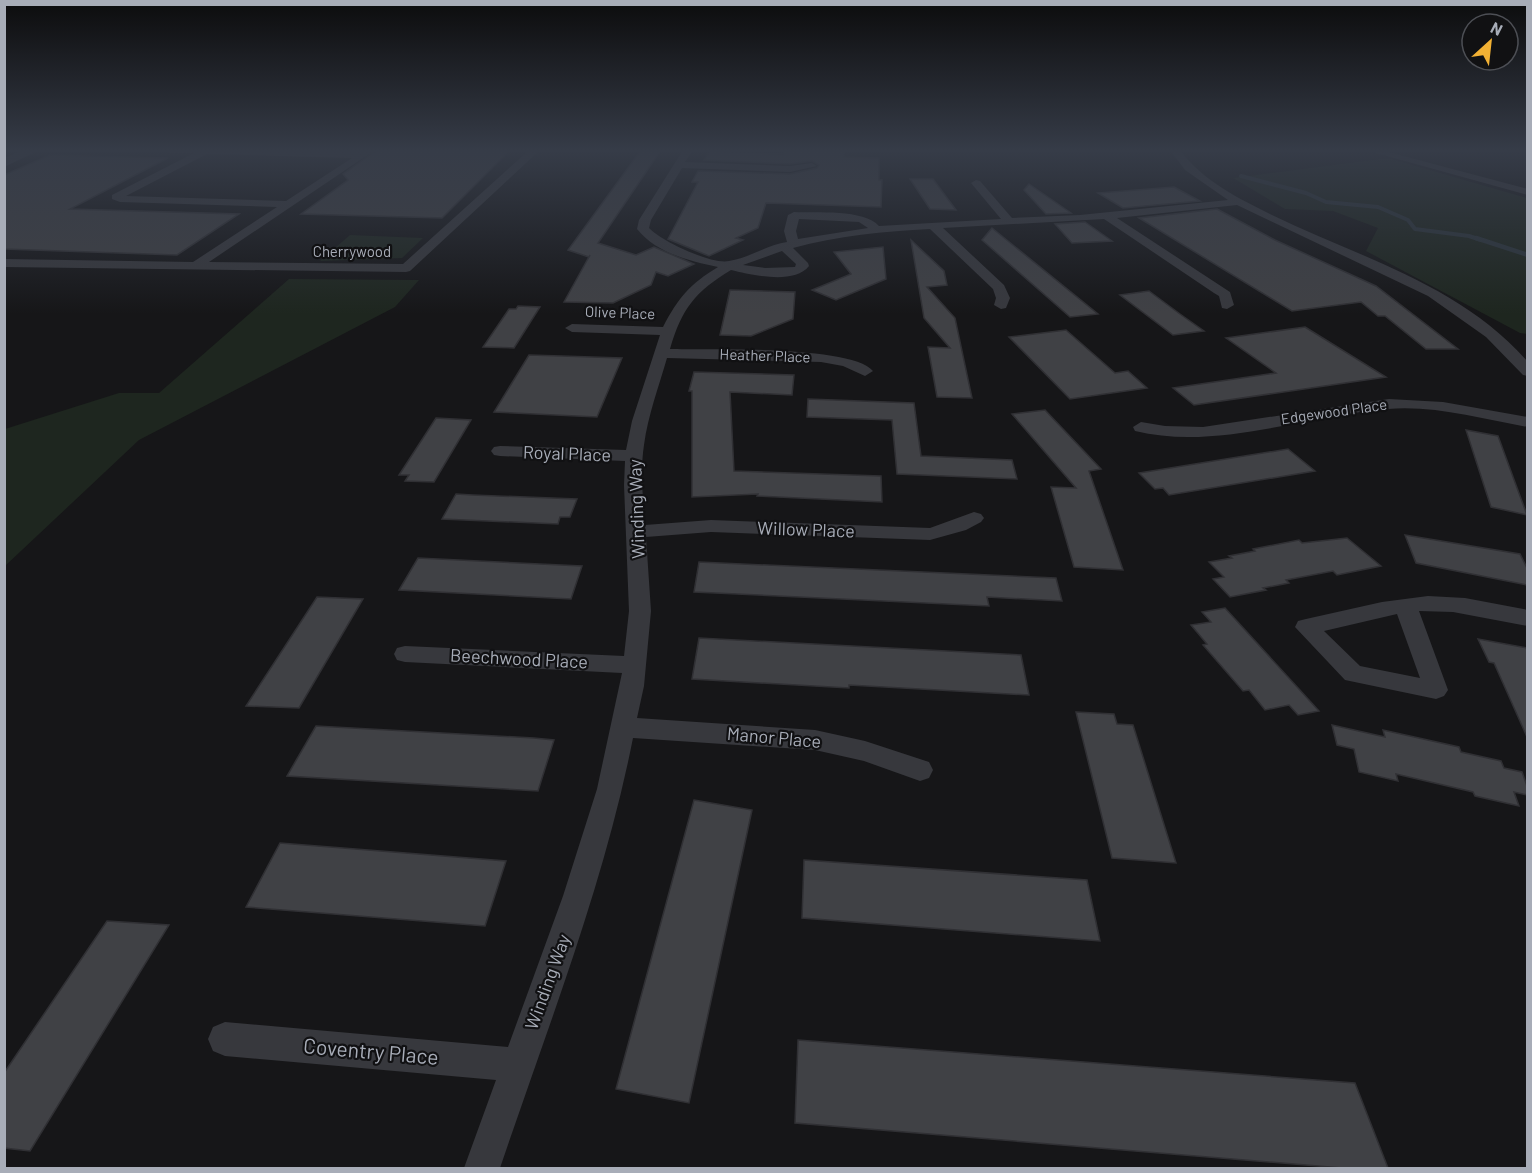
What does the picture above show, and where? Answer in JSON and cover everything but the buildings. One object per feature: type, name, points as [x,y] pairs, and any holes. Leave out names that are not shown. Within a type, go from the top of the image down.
[{"type":"street","points":[[195,266],[289,205]]},
{"type":"street","name":"Cherrywood","points":[[4,263],[406,268],[475,205]]},
{"type":"street","points":[[654,205],[645,220],[645,233],[653,241],[729,266],[764,273],[785,274],[799,270],[803,266],[789,245],[794,215],[860,219],[869,222],[875,229]]},
{"type":"street","points":[[995,205],[1010,222]]},
{"type":"street","name":"Winding Way","points":[[482,1168],[605,813],[634,665],[640,611],[633,477],[634,456],[640,421],[676,311],[693,290],[729,266],[789,245],[875,229],[1107,216],[1213,205]]},
{"type":"street","points":[[1245,205],[1444,299],[1494,336],[1527,372]]},
{"type":"street","points":[[1107,216],[1220,290],[1227,305]]},
{"type":"street","points":[[933,225],[999,288],[1003,298],[1000,305]]},
{"type":"street","name":"Olive Place","points":[[572,328],[668,331]]},
{"type":"street","name":"Heather Place","points":[[662,353],[821,358],[847,362],[865,371]]},
{"type":"street","name":"Edgewood Place","points":[[1141,427],[1165,431],[1203,432],[1389,404],[1443,407],[1527,422]]},
{"type":"street","name":"Royal Place","points":[[500,451],[634,456]]},
{"type":"street","name":"Willow Place","points":[[636,532],[711,526],[930,534],[959,526],[974,518]]},
{"type":"street","points":[[1406,606],[1436,690],[1353,674],[1306,627],[1406,606],[1444,603],[1527,618]]},
{"type":"street","name":"Beechwood Place","points":[[405,654],[634,665]]},
{"type":"street","name":"Manor Place","points":[[623,727],[815,740],[865,751],[920,770]]},
{"type":"street","name":"Coventry Place","points":[[225,1039],[518,1065]]},
{"type":"shaded area","points":[[1278,205],[1527,205],[1527,334],[1520,333],[1366,251],[1378,228],[1333,211],[1285,209]]},
{"type":"shaded area","points":[[350,235],[423,238],[402,258],[320,261]]},
{"type":"shaded area","points":[[289,279],[419,280],[395,307],[139,440],[5,566],[5,429],[119,393],[159,393]]},
{"type":"waterway","points":[[1354,205],[1378,207],[1408,220],[1415,229],[1469,236],[1481,240]]},
{"type":"waterway","points":[[1476,238],[1528,255]]}]
